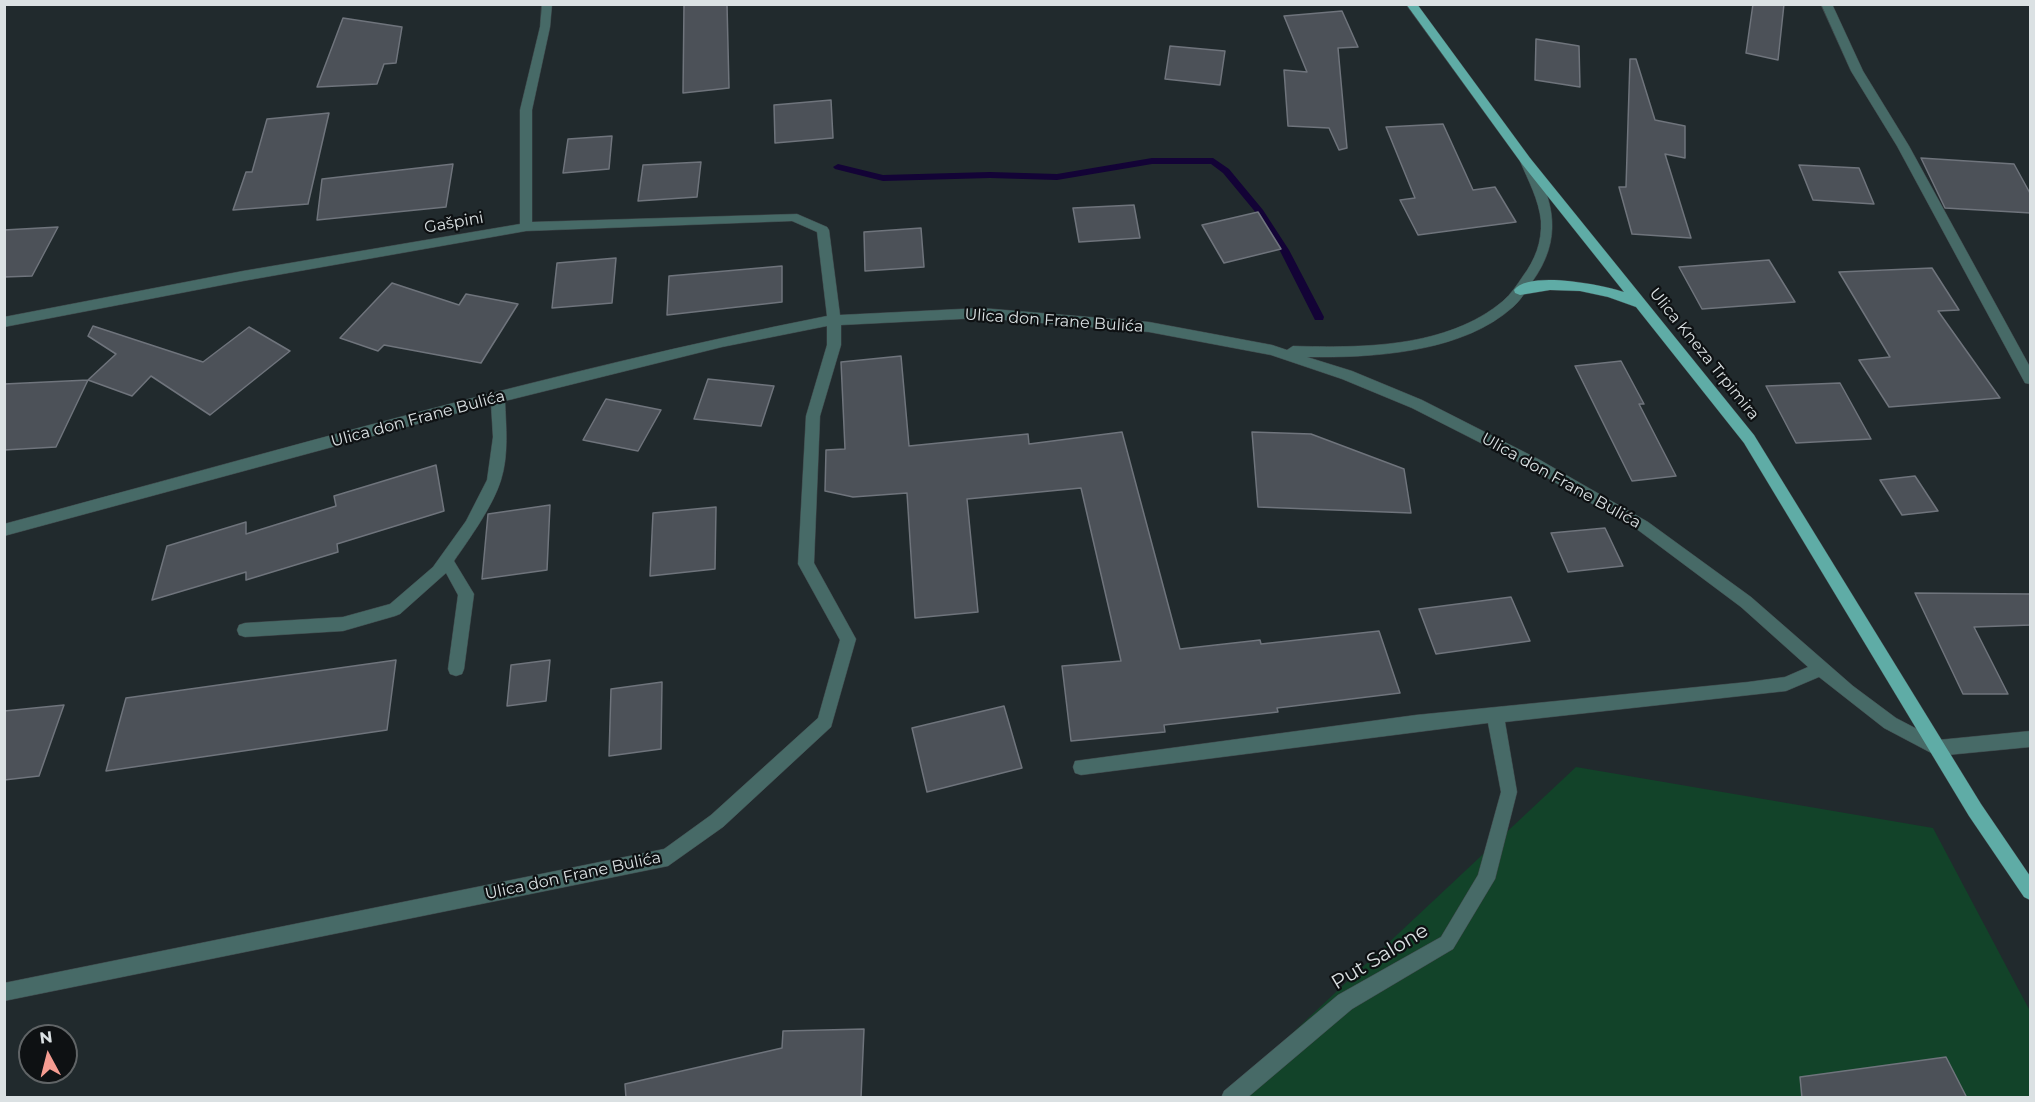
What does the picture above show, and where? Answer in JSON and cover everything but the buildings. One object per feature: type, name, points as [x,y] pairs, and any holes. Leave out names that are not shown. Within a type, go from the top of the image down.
[{"type":"main road","name":"Ulica Kneza Trpimira","points":[[1411,4],[1526,161],[1749,439],[1854,609],[1936,748],[1975,810],[2031,891]]},
{"type":"main road","points":[[1520,290],[1536,286],[1578,285],[1620,295],[1641,304]]},
{"type":"street","points":[[526,227],[526,110],[546,27],[547,4]]},
{"type":"street","points":[[1826,4],[1857,71],[1903,146],[2031,379]]},
{"type":"street","name":"Ulica don Frane Bulića","points":[[4,530],[498,398],[722,342],[834,320],[981,313],[1149,327],[1272,350],[1311,352],[1364,350],[1441,338],[1491,317],[1508,305],[1543,253],[1548,229],[1539,194],[1526,161]]},
{"type":"street","name":"Gašpini","points":[[5,322],[243,276],[526,227],[793,217],[823,230],[834,320]]},
{"type":"street","name":"Ulica don Frane Bulića","points":[[4,992],[668,857],[717,821],[825,723],[849,639],[806,564],[813,416],[834,345],[834,320]]},
{"type":"street","name":"Ulica don Frane Bulića","points":[[1272,350],[1347,375],[1417,404],[1592,495],[1643,526],[1715,577],[1890,723],[1936,748]]},
{"type":"street","points":[[245,630],[343,624],[395,609],[438,572],[471,525],[494,480],[500,437],[498,398]]},
{"type":"street","points":[[446,560],[466,594],[456,669]]},
{"type":"street","points":[[1081,767],[1496,714],[1786,684],[1822,668]]},
{"type":"street","name":"Put Salone","points":[[1231,1098],[1345,1002],[1447,943],[1486,879],[1509,792],[1496,714]]},
{"type":"street","points":[[1936,748],[2031,739]]},
{"type":"green space","points":[[1576,767],[1933,828],[2030,1011],[2030,1097],[1223,1098]]},
{"type":"waterway","points":[[838,167],[883,178],[990,175],[1057,177],[1152,161],[1213,161],[1226,171],[1260,212],[1284,250],[1319,317]]}]
